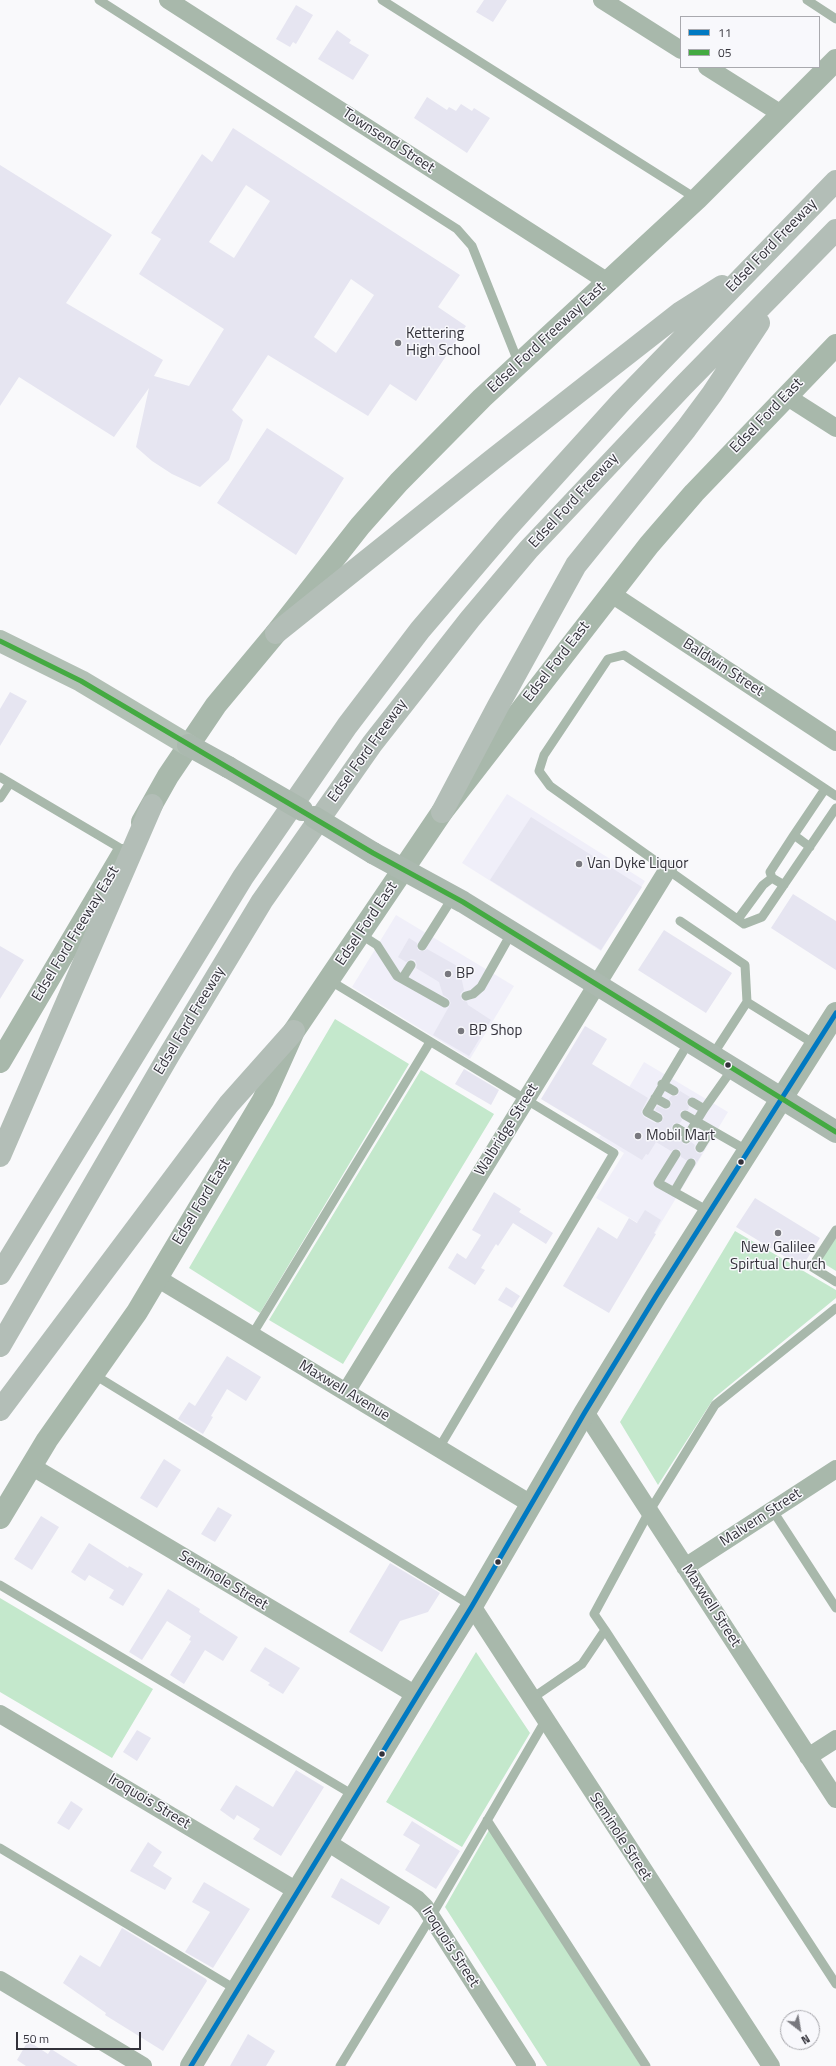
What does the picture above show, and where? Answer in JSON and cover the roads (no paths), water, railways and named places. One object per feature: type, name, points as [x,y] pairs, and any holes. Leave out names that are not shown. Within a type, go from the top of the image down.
[{"type":"highway","name":"Edsel Ford Freeway","points":[[0,1274],[243,878],[347,726],[420,630],[507,528],[621,402],[836,181]]},
{"type":"highway","name":"Edsel Ford Freeway","points":[[0,1346],[169,1055],[262,901],[372,744],[461,629],[530,549],[656,413],[783,286],[836,230]]},
{"type":"highway","points":[[276,633],[485,465],[681,312],[750,268]]},
{"type":"highway","points":[[442,812],[498,706],[576,565],[712,394],[783,286]]},
{"type":"highway","points":[[0,1156],[152,805]]},
{"type":"highway","points":[[0,1410],[229,1104],[294,1031]]},
{"type":"main road","points":[[0,641],[81,681],[373,853],[453,897],[836,1132]]},
{"type":"street","points":[[602,0],[680,49]]},
{"type":"street","name":"Townsend Street","points":[[172,1],[608,282]]},
{"type":"street","name":"Edsel Ford Freeway East","points":[[0,1061],[188,745],[216,705],[276,633],[360,526],[394,488],[482,398],[696,199],[783,115],[836,60]]},
{"type":"street","points":[[709,68],[783,115]]},
{"type":"street","name":"Edsel Ford East","points":[[0,1518],[31,1466],[137,1312],[263,1100],[294,1031],[442,812],[610,593],[694,493],[836,345]]},
{"type":"street","points":[[786,396],[836,428]]},
{"type":"street","name":"Baldwin Street","points":[[610,593],[836,742]]},
{"type":"street","name":"Walbridge Street","points":[[346,1392],[668,868]]},
{"type":"street","points":[[191,2066],[416,1695],[472,1606],[585,1412],[836,1013]]},
{"type":"street","name":"Maxwell Avenue","points":[[157,1278],[531,1504]]},
{"type":"street","name":"Maxwell Street","points":[[585,1412],[836,1799]]},
{"type":"street","name":"Seminole Street","points":[[31,1466],[416,1695]]},
{"type":"street","name":"Malvern Street","points":[[685,1567],[836,1469]]},
{"type":"street","name":"Seminole Street","points":[[472,1606],[545,1721],[771,2066]]},
{"type":"street","name":"Iroquois Street","points":[[0,1714],[297,1890]]},
{"type":"street","points":[[808,1757],[836,1739]]},
{"type":"street","name":"Iroquois Street","points":[[327,1842],[417,1899],[431,1917],[527,2066]]},
{"type":"street","points":[[0,1980],[143,2066]]},
{"type":"lane","points":[[99,0],[457,229],[472,246],[519,364]]},
{"type":"lane","points":[[382,0],[696,199]]},
{"type":"lane","points":[[807,0],[836,19]]},
{"type":"lane","points":[[836,796],[624,655],[608,659],[544,755],[540,772],[550,786],[668,868],[744,924],[762,917],[836,808]]},
{"type":"lane","points":[[0,777],[125,851]]},
{"type":"lane","points":[[0,798],[10,783]]},
{"type":"lane","points":[[784,885],[772,878],[770,872],[825,789]]},
{"type":"lane","points":[[794,835],[810,847]]},
{"type":"lane","points":[[738,919],[763,885],[772,878]]},
{"type":"lane","points":[[422,946],[453,897]]},
{"type":"lane","points":[[680,921],[745,965],[747,1002],[712,1056]]},
{"type":"lane","points":[[466,996],[473,994],[481,987],[512,932]]},
{"type":"lane","points":[[360,934],[377,945],[397,976],[445,1003]]},
{"type":"lane","points":[[402,979],[410,965]]},
{"type":"lane","points":[[329,980],[614,1153],[439,1448]]},
{"type":"lane","points":[[747,1002],[816,1045]]},
{"type":"lane","points":[[252,1335],[430,1042]]},
{"type":"lane","points":[[658,1118],[647,1112],[662,1084],[689,1042]]},
{"type":"lane","points":[[677,1128],[687,1137],[704,1109],[733,1068]]},
{"type":"lane","points":[[662,1084],[674,1091]]},
{"type":"lane","points":[[655,1098],[666,1104]]},
{"type":"lane","points":[[692,1102],[704,1109]]},
{"type":"lane","points":[[685,1115],[748,1152]]},
{"type":"lane","points":[[700,1148],[711,1130]]},
{"type":"lane","points":[[676,1154],[658,1183],[710,1212]]},
{"type":"lane","points":[[674,1192],[691,1163]]},
{"type":"lane","points":[[836,1230],[812,1267],[836,1282]]},
{"type":"lane","points":[[836,1308],[715,1405],[650,1512],[594,1614],[836,1984]]},
{"type":"lane","points":[[93,1374],[472,1606]]},
{"type":"lane","points":[[773,1511],[836,1608]]},
{"type":"lane","points":[[0,1585],[355,1796]]},
{"type":"lane","points":[[531,1699],[582,1664],[605,1630]]},
{"type":"lane","points":[[340,2066],[431,1917],[545,1721]]},
{"type":"lane","points":[[487,1820],[646,2066]]},
{"type":"lane","points":[[0,1848],[237,1990]]},
{"type":"place","name":"Kettering High School","points":[[398,343]]},
{"type":"place","name":"Van Dyke Liquor","points":[[579,864]]},
{"type":"place","name":"BP","points":[[448,974]]},
{"type":"place","name":"BP Shop","points":[[461,1031]]},
{"type":"place","name":"Mobil Mart","points":[[638,1136]]},
{"type":"place","name":"New Galilee Spirtual Church","points":[[778,1233]]}]
